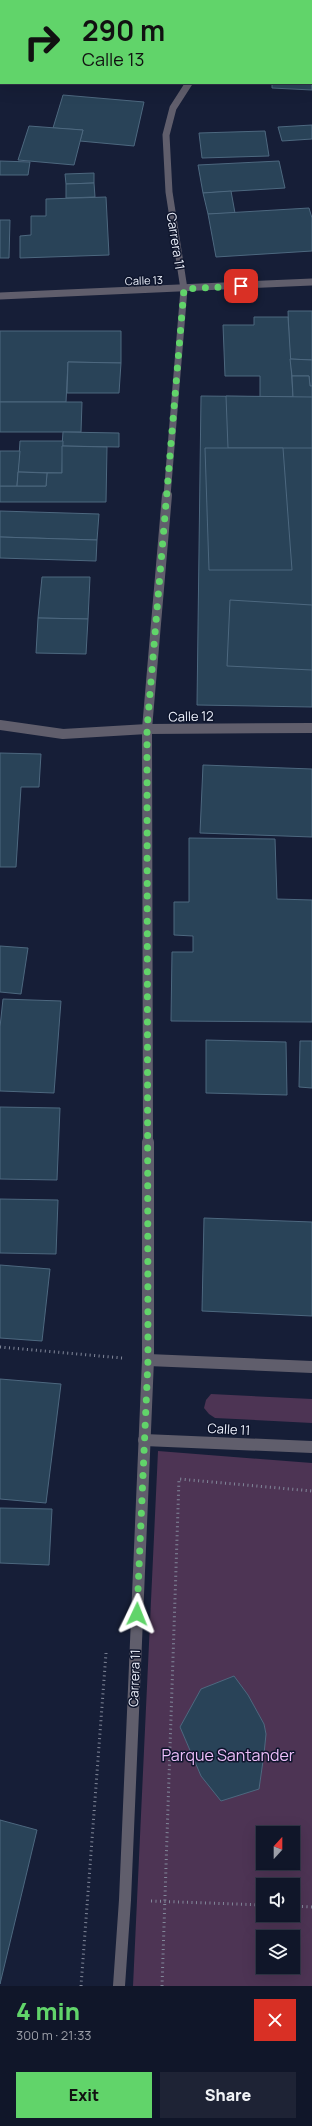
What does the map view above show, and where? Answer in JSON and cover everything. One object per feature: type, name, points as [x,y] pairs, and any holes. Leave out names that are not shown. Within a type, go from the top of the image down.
[{"type":"street","name":"Carrera 11","points":[[119,1986],[125,1900],[148,1360],[147,729],[184,289],[169,192],[166,135],[173,108],[187,84]]},
{"type":"street","name":"Calle 13","points":[[0,296],[184,289],[312,282]]},
{"type":"street","name":"Calle 12","points":[[0,725],[63,734],[147,729],[312,728]]},
{"type":"street","points":[[148,1360],[312,1367]]},
{"type":"street","name":"Calle 11","points":[[144,1440],[312,1447]]},
{"type":"path","points":[[0,1347],[148,1360]]},
{"type":"path","points":[[162,1986],[179,1479],[312,1491]]},
{"type":"path","points":[[125,1900],[256,1905]]},
{"type":"path","points":[[300,1906],[312,1907]]},
{"type":"green space","points":[[211,1394],[312,1399],[312,1423],[215,1418],[204,1408],[206,1400]]},
{"type":"green space","name":"Parque Santander","points":[[158,1451],[312,1463],[312,1986],[133,1986]]},
{"type":"building","points":[[272,84],[312,84],[312,90],[272,88]]},
{"type":"building","points":[[63,95],[144,102],[134,146],[80,141],[83,130],[53,128]]},
{"type":"building","points":[[312,125],[312,139],[282,141],[278,127]]},
{"type":"building","points":[[29,126],[83,130],[74,165],[18,160]]},
{"type":"building","points":[[265,131],[269,156],[202,158],[199,133]]},
{"type":"building","points":[[0,161],[30,162],[28,175],[0,175]]},
{"type":"building","points":[[279,161],[285,188],[203,193],[198,165]]},
{"type":"building","points":[[94,173],[94,183],[66,184],[65,174]]},
{"type":"building","points":[[94,183],[95,197],[66,198],[66,184]]},
{"type":"building","points":[[231,191],[235,213],[208,214],[203,193]]},
{"type":"building","points":[[106,197],[109,255],[20,258],[20,236],[31,235],[31,216],[46,216],[46,199]]},
{"type":"building","points":[[309,208],[312,218],[312,251],[216,257],[208,214]]},
{"type":"building","points":[[0,220],[10,220],[9,258],[0,258]]},
{"type":"building","points":[[288,311],[312,311],[312,360],[290,359]]},
{"type":"building","points":[[254,317],[288,317],[293,397],[260,397],[260,376],[225,376],[223,325],[254,325]]},
{"type":"building","points":[[0,331],[121,331],[121,363],[68,362],[66,402],[0,402]]},
{"type":"building","points":[[290,359],[312,360],[312,386],[310,386],[309,376],[292,376]]},
{"type":"building","points":[[68,362],[121,363],[119,393],[67,393]]},
{"type":"building","points":[[292,376],[309,376],[310,386],[312,386],[312,707],[197,705],[201,396],[293,397]]},
{"type":"building","points":[[226,396],[312,397],[312,448],[228,448]]},
{"type":"building","points":[[0,402],[82,402],[81,432],[0,432]]},
{"type":"building","points":[[63,432],[119,433],[119,447],[62,446]]},
{"type":"building","points":[[20,441],[63,441],[62,473],[18,472]]},
{"type":"building","points":[[62,446],[107,447],[106,502],[0,502],[0,486],[46,486],[47,473],[62,473]]},
{"type":"building","points":[[205,448],[283,448],[292,570],[209,570]]},
{"type":"building","points":[[0,451],[20,451],[17,486],[0,486]]},
{"type":"building","points":[[18,472],[47,473],[46,486],[17,486]]},
{"type":"building","points":[[0,511],[99,514],[97,540],[0,537]]},
{"type":"building","points":[[0,537],[97,540],[96,561],[0,558]]},
{"type":"building","points":[[42,577],[90,577],[88,619],[38,618]]},
{"type":"building","points":[[230,600],[312,605],[312,670],[227,666]]},
{"type":"building","points":[[38,618],[88,619],[86,654],[36,653]]},
{"type":"building","points":[[0,753],[41,754],[39,787],[21,787],[16,867],[0,867]]},
{"type":"building","points":[[203,765],[312,769],[312,837],[200,833]]},
{"type":"building","points":[[189,838],[275,839],[277,899],[312,900],[312,1022],[171,1021],[172,952],[193,952],[193,936],[174,935],[174,902],[189,902]]},
{"type":"building","points":[[0,946],[28,948],[21,994],[0,992]]},
{"type":"building","points":[[3,999],[61,1001],[54,1093],[0,1091],[0,1027]]},
{"type":"building","points":[[206,1040],[286,1042],[287,1095],[206,1093]]},
{"type":"building","points":[[300,1041],[312,1041],[312,1088],[299,1087]]},
{"type":"building","points":[[0,1107],[60,1108],[57,1180],[0,1179]]},
{"type":"building","points":[[0,1199],[58,1200],[56,1254],[0,1253]]},
{"type":"building","points":[[204,1218],[312,1222],[312,1316],[202,1311]]},
{"type":"building","points":[[0,1265],[50,1269],[42,1341],[0,1338]]},
{"type":"building","points":[[0,1379],[61,1384],[46,1503],[0,1499]]},
{"type":"building","points":[[0,1508],[52,1509],[49,1565],[0,1563]]},
{"type":"building","points":[[234,1676],[248,1695],[264,1724],[266,1734],[264,1754],[259,1789],[221,1801],[201,1776],[180,1727],[201,1689]]},
{"type":"building","points":[[0,1820],[37,1830],[0,1984]]},
{"type":"route","points":[[137,1614],[148,1360],[147,729],[184,289],[241,286]]}]
